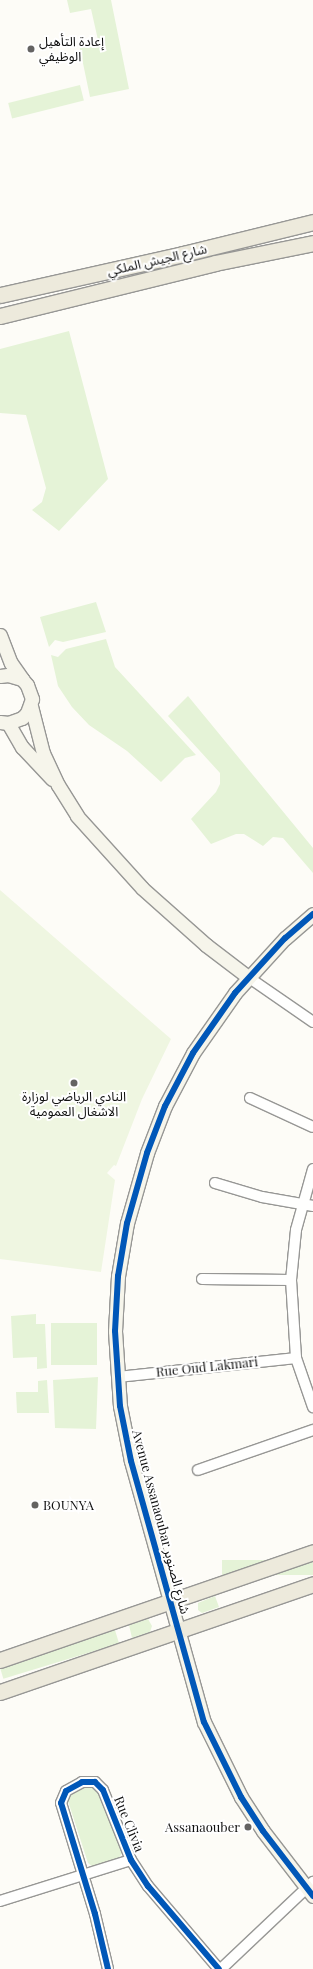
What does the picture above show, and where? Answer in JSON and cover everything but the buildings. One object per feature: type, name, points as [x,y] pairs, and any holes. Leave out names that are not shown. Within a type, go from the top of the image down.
[{"type":"main road","name":"شارع الجيش الملكي","points":[[0,296],[184,254],[313,222]]},
{"type":"main road","name":"شارع الجيش الملكي","points":[[0,316],[215,263],[313,242]]},
{"type":"main road","points":[[0,1660],[313,1552]]},
{"type":"main road","points":[[0,1692],[313,1584]]},
{"type":"street","points":[[0,635],[11,663],[31,691],[31,706],[37,737],[58,785],[77,816],[142,888],[206,945],[248,977],[313,1022]]},
{"type":"street","points":[[0,676],[8,675],[22,679]]},
{"type":"street","points":[[31,706],[22,718],[2,722],[32,760],[58,785]]},
{"type":"street","name":"Avenue Assanaoubar شارع الصنوبر","points":[[311,1889],[263,1831],[215,1746],[204,1722],[131,1461],[118,1377],[115,1331],[118,1276],[127,1223],[147,1153],[165,1106],[187,1063],[223,1008],[248,977],[285,938],[313,914]]},
{"type":"street","points":[[250,1098],[313,1127]]},
{"type":"street","points":[[313,1169],[301,1205],[291,1280],[296,1358],[313,1408]]},
{"type":"street","points":[[215,1183],[301,1205],[313,1206]]},
{"type":"street","points":[[202,1279],[291,1280]]},
{"type":"street","name":"Rue Oud Lakmari","points":[[118,1377],[296,1358]]},
{"type":"street","points":[[198,1470],[313,1430]]},
{"type":"street","name":"Rue Clivia","points":[[108,1969],[84,1876],[61,1803],[66,1791],[82,1782],[95,1782],[103,1790],[131,1860],[164,1908],[220,1969]]},
{"type":"street","name":"Rue Clivia","points":[[0,1901],[84,1876],[131,1860]]},
{"type":"street","points":[[220,1969],[311,1889]]},
{"type":"green space","points":[[67,0],[111,0],[129,89],[90,97],[79,44],[98,40],[91,9],[70,13]]},
{"type":"green space","points":[[80,85],[84,101],[12,118],[8,103]]},
{"type":"green space","points":[[69,331],[108,479],[59,531],[32,510],[42,502],[46,488],[26,415],[0,413],[0,349]]},
{"type":"green space","points":[[96,602],[106,632],[63,642],[55,640],[49,647],[40,617]]},
{"type":"green space","points":[[106,639],[115,667],[196,755],[185,758],[161,782],[127,751],[89,725],[72,707],[58,686],[51,655],[58,657],[66,649]]},
{"type":"green space","points":[[188,696],[313,848],[313,873],[283,838],[273,837],[263,846],[244,834],[236,834],[211,844],[191,819],[216,792],[220,784],[220,773],[168,716]]},
{"type":"green space","name":"النادي الرياضي لوزارة الاشغال العمومية","points":[[0,890],[171,1039],[142,1099],[116,1166],[114,1165],[107,1173],[115,1180],[101,1272],[0,1259]]},
{"type":"green space","points":[[36,1314],[36,1324],[45,1324],[47,1368],[37,1369],[37,1357],[13,1358],[11,1316]]},
{"type":"green space","points":[[51,1323],[97,1323],[97,1365],[51,1365]]},
{"type":"green space","points":[[98,1377],[96,1429],[55,1428],[53,1380]]},
{"type":"green space","points":[[47,1380],[49,1413],[17,1413],[16,1392],[38,1392],[38,1381]]},
{"type":"green space","points":[[222,1560],[313,1560],[313,1575],[222,1575]]},
{"type":"green space","points":[[215,1596],[219,1607],[202,1613],[198,1610],[198,1603]]},
{"type":"green space","points":[[148,1619],[152,1626],[150,1632],[132,1638],[129,1625]]},
{"type":"green space","points":[[115,1630],[119,1643],[3,1679],[0,1665]]},
{"type":"green space","points":[[89,1785],[97,1791],[122,1853],[117,1861],[94,1868],[88,1863],[68,1801],[72,1792]]},
{"type":"cycle path","points":[[313,914],[285,938],[235,993],[193,1053],[165,1106],[147,1153],[127,1223],[118,1276],[115,1331],[120,1406],[131,1461],[204,1722],[241,1797],[263,1831],[313,1896]]},
{"type":"cycle path","points":[[108,1969],[95,1914],[61,1803],[66,1791],[82,1782],[95,1782],[103,1790],[131,1860],[148,1886],[219,1969]]},
{"type":"place","name":"إعادة التأهيل الوظيفي","points":[[31,49]]},
{"type":"place","name":"النادي الرياضي لوزارة الاشغال العمومية","points":[[74,1083]]},
{"type":"place","name":"BOUNYA","points":[[35,1505]]},
{"type":"place","name":"Assanaouber","points":[[248,1827]]}]
